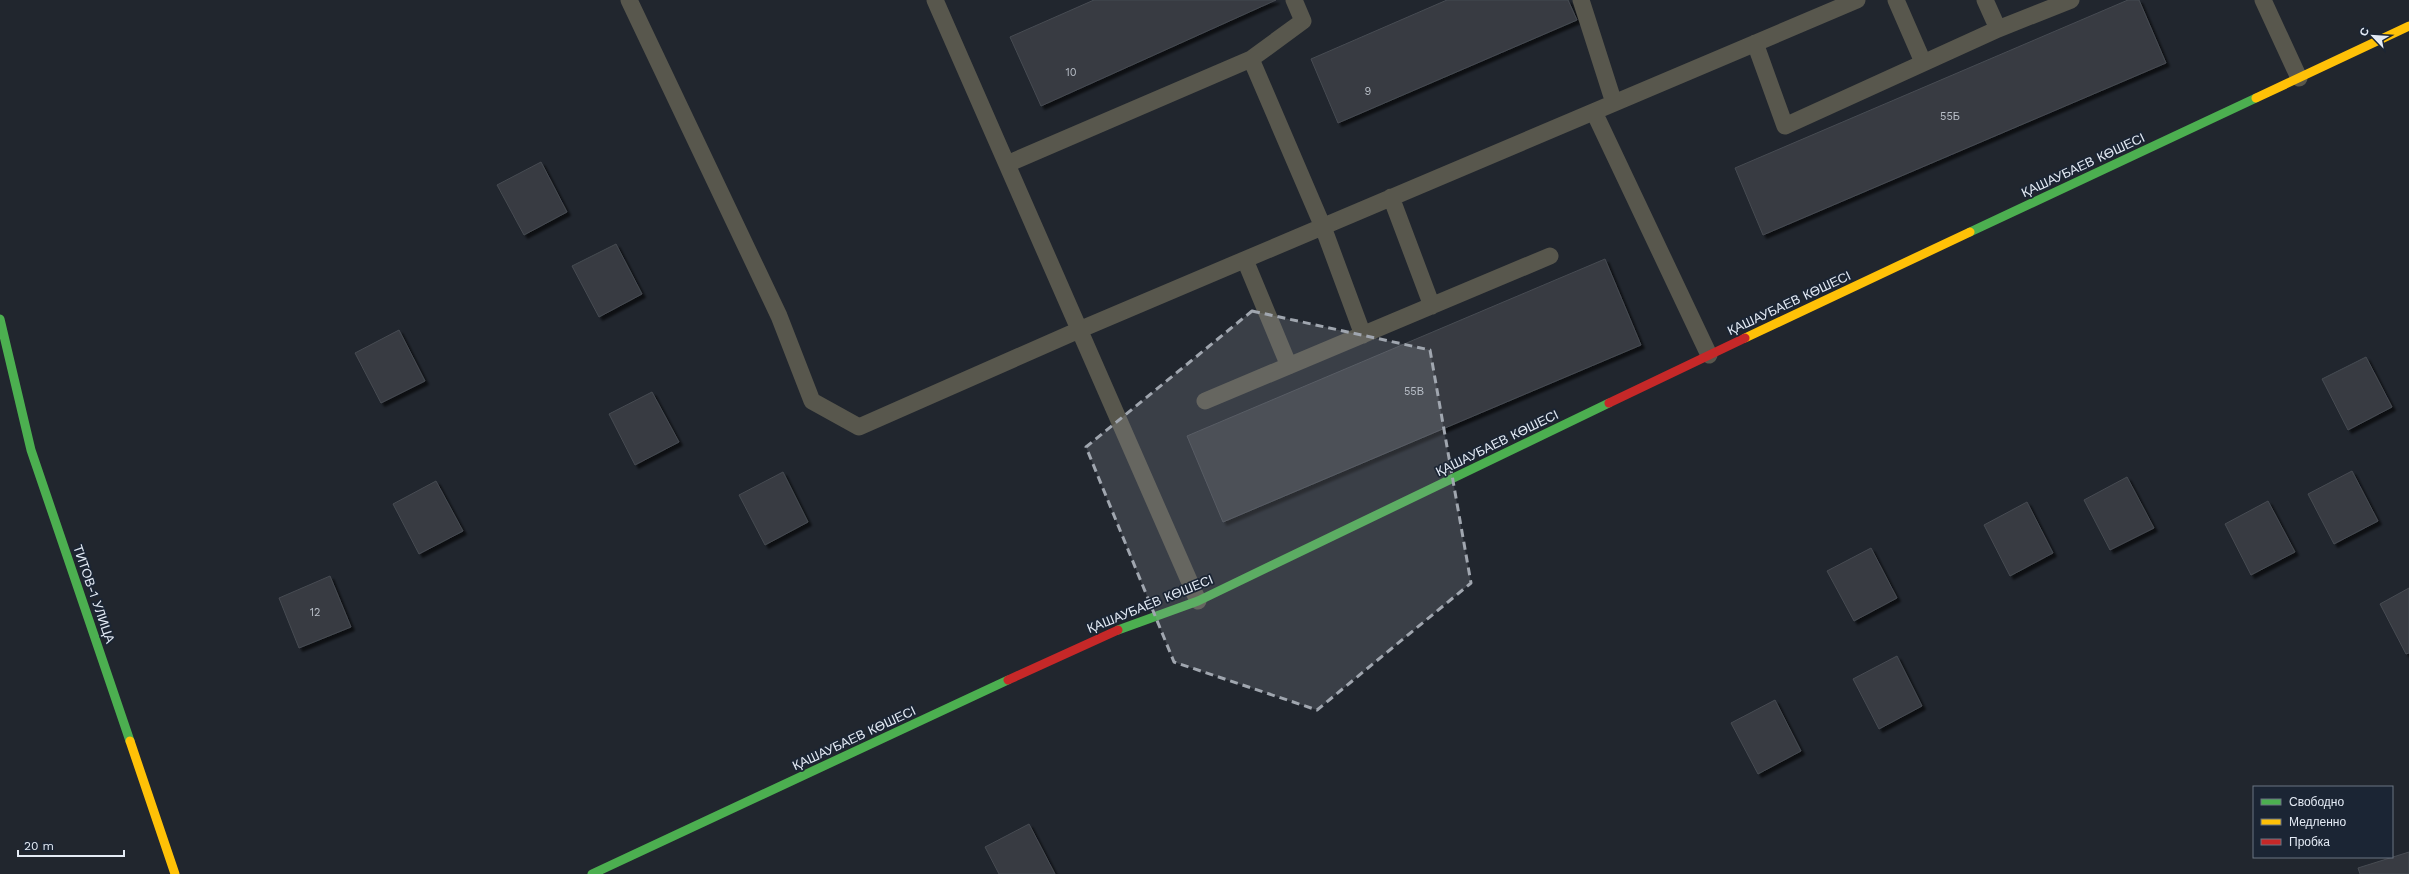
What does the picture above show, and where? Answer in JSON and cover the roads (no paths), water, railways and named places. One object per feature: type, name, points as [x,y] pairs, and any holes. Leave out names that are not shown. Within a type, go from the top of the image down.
[{"type":"street","name":"ҚАШАУБАЕВ КӨШЕСІ","points":[[592,874],[1102,636],[1198,602],[1709,355],[2409,26]]},
{"type":"street","name":"ТИТОВ-1 УЛИЦА","points":[[0,319],[31,450],[175,874]]},
{"type":"lane","points":[[629,0],[779,316],[812,401],[858,427],[1079,330],[1857,0]]},
{"type":"lane","points":[[935,0],[1198,602]]},
{"type":"lane","points":[[1007,164],[1251,60],[1303,21],[1294,0]]},
{"type":"lane","points":[[1581,0],[1614,103]]},
{"type":"lane","points":[[1896,0],[1923,62]]},
{"type":"lane","points":[[1985,0],[1998,28]]},
{"type":"lane","points":[[1755,43],[1785,126],[1998,28],[2071,0]]},
{"type":"lane","points":[[2264,0],[2299,78]]},
{"type":"lane","points":[[1251,60],[1323,227],[1364,334]]},
{"type":"lane","points":[[1594,112],[1709,355]]},
{"type":"lane","points":[[1391,198],[1432,306]]},
{"type":"lane","points":[[1205,401],[1550,256]]},
{"type":"lane","points":[[1245,260],[1289,366]]}]
